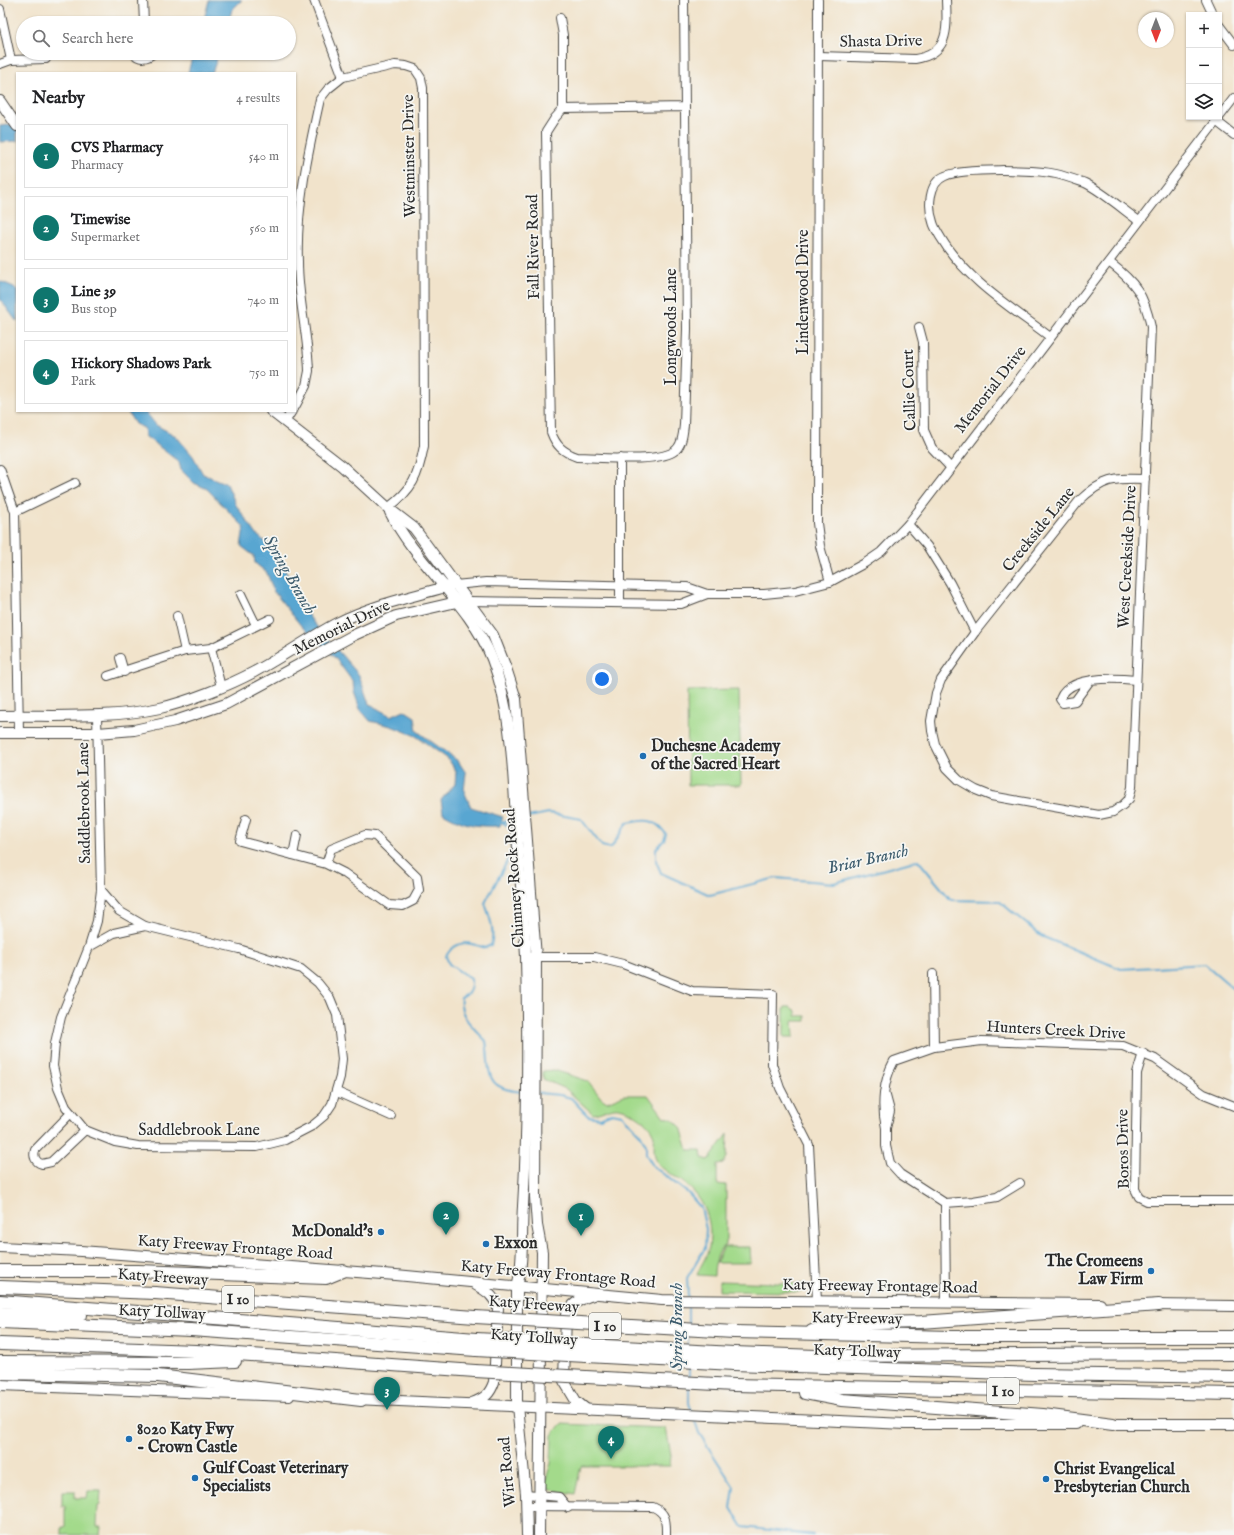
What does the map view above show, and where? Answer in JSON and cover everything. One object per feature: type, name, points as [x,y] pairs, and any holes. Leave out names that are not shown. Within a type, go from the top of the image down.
[{"type":"highway","points":[[0,1271],[138,1271],[326,1278],[343,1271]]},
{"type":"highway","name":"Katy Freeway","points":[[0,1287],[155,1293],[475,1317],[734,1332],[953,1337],[1234,1337]]},
{"type":"highway","points":[[0,1301],[232,1320]]},
{"type":"highway","points":[[803,1334],[837,1324],[921,1322],[1159,1305]]},
{"type":"highway","points":[[0,1313],[232,1320]]},
{"type":"highway","name":"Katy Tollway","points":[[232,1320],[476,1345]]},
{"type":"highway","name":"Katy Tollway","points":[[0,1322],[191,1330],[1035,1374],[1234,1377]]},
{"type":"highway","name":"I 10","points":[[0,1344],[140,1348],[475,1371],[772,1387],[1234,1394]]},
{"type":"highway","name":"Katy Tollway","points":[[734,1359],[816,1356],[1234,1354]]},
{"type":"highway","points":[[0,1362],[188,1363],[291,1358]]},
{"type":"highway","points":[[0,1373],[158,1376],[361,1400]]},
{"type":"highway","points":[[772,1387],[842,1400],[1043,1415],[1113,1424]]},
{"type":"main road","points":[[0,101],[16,125]]},
{"type":"main road","name":"Chimney Rock Road","points":[[272,412],[342,466],[388,508],[414,528],[492,635],[506,668],[516,699],[520,734],[519,796]]},
{"type":"main road","name":"Chimney Rock Road","points":[[388,508],[398,529],[444,588],[467,614],[491,656],[500,683],[519,796],[531,957],[532,1119],[537,1181],[537,1224],[542,1252],[540,1288]]},
{"type":"main road","name":"Memorial Drive","points":[[0,716],[97,715],[133,712],[161,707],[221,687],[253,673],[338,623],[366,610],[403,597],[444,588],[455,584]]},
{"type":"main road","name":"Memorial Drive","points":[[0,733],[134,730],[175,721],[226,704],[352,636],[396,616],[456,602],[467,601]]},
{"type":"main road","points":[[509,735],[520,734]]},
{"type":"main road","name":"Chimney Rock Road","points":[[517,1287],[521,1270],[521,1225],[532,1119]]},
{"type":"main road","points":[[525,1181],[537,1181]]},
{"type":"main road","name":"Katy Freeway Frontage Road","points":[[0,1247],[81,1251],[343,1271],[662,1300],[816,1300],[1234,1306]]},
{"type":"main road","points":[[471,1283],[486,1290],[495,1299],[498,1308],[494,1382],[490,1393],[482,1400],[471,1404]]},
{"type":"main road","name":"Wirt Road","points":[[517,1287],[517,1406],[526,1494],[527,1535]]},
{"type":"main road","name":"Wirt Road","points":[[540,1288],[540,1535]]},
{"type":"main road","points":[[587,1410],[576,1401],[564,1380],[566,1315],[570,1306],[580,1299],[597,1294]]},
{"type":"main road","points":[[0,1385],[541,1407],[738,1418],[905,1424],[1234,1424]]},
{"type":"street","points":[[143,0],[144,16]]},
{"type":"street","points":[[314,0],[343,77]]},
{"type":"street","name":"Longwoods Lane","points":[[620,458],[657,457],[674,452],[682,440],[684,425],[687,329],[684,0]]},
{"type":"street","name":"Lindenwood Drive","points":[[818,0],[819,56],[816,523],[821,552],[830,582]]},
{"type":"street","name":"Shasta Drive","points":[[819,56],[915,59],[928,57],[943,43],[947,26],[946,0]]},
{"type":"street","points":[[1206,0],[1212,12]]},
{"type":"street","points":[[0,9],[11,60]]},
{"type":"street","points":[[560,18],[563,35],[563,109],[685,107]]},
{"type":"street","points":[[1222,29],[1234,45]]},
{"type":"street","points":[[0,64],[16,60]]},
{"type":"street","name":"Westminster Drive","points":[[296,405],[306,386],[309,371],[298,263],[302,186],[320,99],[328,89],[343,77],[395,65],[415,69],[421,78],[423,88],[424,446],[420,466],[414,481],[404,496],[388,508]]},
{"type":"street","name":"Memorial Drive","points":[[455,584],[486,582],[687,587],[707,594],[747,594],[795,591],[830,582],[865,563],[881,552],[908,524],[950,467],[1234,98]]},
{"type":"street","name":"Fall River Road","points":[[563,109],[546,132],[551,432],[558,445],[567,454],[577,457],[620,458]]},
{"type":"street","points":[[1216,121],[1234,135]]},
{"type":"street","points":[[1050,337],[985,287],[965,269],[947,247],[933,223],[930,208],[933,187],[944,176],[965,172],[1033,171],[1057,174],[1086,184],[1140,221]]},
{"type":"street","name":"West Creekside Drive","points":[[1066,810],[1099,816],[1117,810],[1129,799],[1132,787],[1151,327],[1147,309],[1141,294],[1129,278],[1109,262]]},
{"type":"street","name":"Callie Court","points":[[919,327],[923,342],[924,430],[932,448],[950,467]]},
{"type":"street","points":[[285,422],[291,412]]},
{"type":"street","points":[[620,458],[620,603]]},
{"type":"street","points":[[0,469],[15,512],[19,732]]},
{"type":"street","name":"Creekside Lane","points":[[1066,810],[997,797],[976,790],[959,780],[947,768],[935,744],[931,721],[936,693],[941,680],[975,632],[1079,501],[1088,492],[1101,484],[1117,478],[1145,479]]},
{"type":"street","points":[[15,512],[75,483]]},
{"type":"street","points":[[908,524],[927,546],[950,583],[975,632]]},
{"type":"street","points":[[241,594],[256,625]]},
{"type":"street","name":"Memorial Drive","points":[[467,601],[682,604],[707,594]]},
{"type":"street","points":[[177,616],[185,651]]},
{"type":"street","points":[[108,676],[185,651],[211,648],[270,619]]},
{"type":"street","points":[[211,648],[221,687]]},
{"type":"street","points":[[120,658],[124,672]]},
{"type":"street","points":[[1089,682],[1100,679],[1114,678],[1136,680]]},
{"type":"street","name":"Saddlebrook Lane","points":[[97,715],[102,890],[97,921],[89,947],[61,1017],[54,1043],[52,1066],[58,1088],[66,1107],[85,1130],[115,1142],[138,1146],[257,1147],[285,1140],[312,1126],[324,1116],[332,1104],[337,1092],[342,1059],[341,1035],[337,1015],[330,998],[318,983],[301,969],[277,961],[145,926],[119,911],[102,890]]},
{"type":"street","points":[[246,819],[240,841],[326,864],[344,873],[389,904],[402,906],[413,901],[419,890],[417,877],[375,836],[365,835],[350,839],[331,848],[326,864]]},
{"type":"street","points":[[293,855],[298,834]]},
{"type":"street","name":"Saddlebrook Lane","points":[[89,947],[114,933],[145,926]]},
{"type":"street","points":[[531,957],[594,957],[623,964],[692,991],[773,994],[772,1064],[780,1088],[809,1145],[816,1300]]},
{"type":"street","points":[[933,974],[934,1048]]},
{"type":"street","name":"Hunters Creek Drive","points":[[945,1203],[900,1174],[890,1163],[886,1146],[886,1128],[882,1111],[887,1073],[894,1061],[934,1048],[982,1041],[1123,1046],[1143,1052],[1204,1094],[1234,1106]]},
{"type":"street","name":"Boros Drive","points":[[1143,1052],[1137,1073],[1135,1189],[1139,1196],[1147,1201],[1234,1201]]},
{"type":"street","points":[[337,1092],[391,1116]]},
{"type":"street","points":[[71,1113],[34,1150],[36,1161],[42,1164],[51,1162],[85,1130]]},
{"type":"street","points":[[946,1302],[945,1203],[973,1201],[997,1197],[1020,1183]]},
{"type":"street","points":[[526,1494],[559,1497],[568,1508]]},
{"type":"street","points":[[526,1506],[568,1508],[653,1507],[659,1510],[665,1517],[666,1535]]},
{"type":"green space","points":[[739,690],[741,785],[688,785],[687,691]]},
{"type":"green space","points":[[785,1007],[790,1007],[796,1011],[796,1016],[806,1016],[806,1021],[793,1021],[794,1037],[784,1037]]},
{"type":"green space","points":[[554,1070],[588,1081],[601,1098],[607,1102],[624,1095],[648,1095],[664,1117],[672,1119],[681,1127],[688,1150],[701,1150],[702,1158],[709,1160],[728,1134],[727,1157],[724,1163],[717,1164],[717,1184],[726,1185],[726,1245],[718,1254],[715,1263],[714,1276],[697,1275],[709,1247],[710,1229],[706,1212],[697,1196],[691,1189],[663,1169],[656,1160],[654,1153],[654,1136],[649,1126],[638,1116],[619,1108],[593,1114],[566,1089],[543,1079],[543,1071]]},
{"type":"green space","points":[[724,1247],[750,1247],[751,1263],[716,1263]]},
{"type":"green space","points":[[719,1281],[804,1284],[804,1288],[799,1292],[719,1291]]},
{"type":"green space","points":[[561,1424],[666,1428],[671,1455],[670,1466],[581,1466],[575,1494],[546,1489],[544,1485],[551,1463],[552,1435]]},
{"type":"green space","points":[[62,1491],[75,1491],[75,1498],[87,1498],[88,1491],[101,1491],[100,1505],[98,1506],[97,1527],[101,1527],[100,1535],[62,1535],[62,1527],[65,1527],[65,1506],[62,1506]]},
{"type":"water","points":[[209,0],[242,0],[232,10],[230,16],[205,16]]},
{"type":"water","points":[[191,60],[217,60],[212,72],[188,72]]},
{"type":"water","points":[[16,124],[16,141],[0,142],[0,126]]},
{"type":"water","points":[[0,281],[16,289],[16,321],[0,299]]},
{"type":"water","points":[[128,412],[146,412],[156,425],[176,436],[193,456],[203,474],[227,484],[236,505],[257,535],[273,548],[288,576],[297,599],[313,622],[359,675],[369,704],[391,716],[404,710],[415,717],[417,731],[458,761],[466,773],[464,791],[471,807],[503,817],[500,826],[484,826],[464,823],[443,813],[441,800],[455,784],[456,771],[448,759],[416,736],[391,726],[370,721],[360,709],[354,692],[353,682],[336,659],[302,627],[274,592],[267,573],[255,563],[254,556],[241,546],[244,527],[207,489],[194,483],[181,470],[179,462],[145,436],[144,428],[135,424]]},
{"type":"waterway","name":"Briar Branch","points":[[528,817],[549,813],[581,819],[602,846],[611,848],[627,823],[644,821],[653,822],[666,834],[664,840],[656,849],[656,861],[661,873],[710,895],[776,878],[834,883],[918,860],[951,900],[999,901],[1041,936],[1121,969],[1205,964],[1234,989]]},
{"type":"waterway","name":"Briar Branch","points":[[504,822],[514,820]]},
{"type":"waterway","name":"Briar Branch","points":[[500,821],[513,829]]},
{"type":"waterway","name":"Spring Branch","points":[[513,838],[512,852],[485,903],[492,929],[491,945],[485,948],[474,944],[463,943],[454,947],[446,956],[449,964],[471,979],[471,986],[468,993],[461,998],[462,1011],[468,1022],[486,1041],[491,1077],[495,1083],[501,1087],[523,1092]]},
{"type":"waterway","name":"Spring Branch","points":[[539,1093],[560,1095],[571,1098],[588,1116],[600,1118],[612,1113],[622,1115],[640,1134],[646,1145],[646,1154],[653,1166],[689,1194],[701,1208],[706,1229],[705,1248],[687,1278],[688,1296]]},
{"type":"waterway","name":"Spring Branch","points":[[688,1302],[688,1326]]},
{"type":"waterway","name":"Spring Branch","points":[[688,1334],[688,1346]]},
{"type":"waterway","name":"Spring Branch","points":[[689,1366],[689,1378]]},
{"type":"waterway","name":"Spring Branch","points":[[689,1386],[689,1403],[692,1412]]},
{"type":"waterway","name":"Spring Branch","points":[[694,1418],[699,1433],[734,1487],[731,1508],[743,1527],[813,1535]]},
{"type":"place","name":"Duchesne Academy of the Sacred Heart","points":[[643,756]]},
{"type":"place","name":"McDonald's","points":[[381,1232]]},
{"type":"place","name":"Timewise","points":[[446,1235]]},
{"type":"place","name":"CVS Pharmacy","points":[[581,1236]]},
{"type":"place","name":"Exxon","points":[[486,1244]]},
{"type":"place","name":"The Cromeens Law Firm","points":[[1151,1271]]},
{"type":"place","name":"Line 39","points":[[387,1410]]},
{"type":"place","name":"8020 Katy Fwy - Crown Castle","points":[[129,1439]]},
{"type":"place","name":"Hickory Shadows Park","points":[[611,1459]]},
{"type":"place","name":"Gulf Coast Veterinary Specialists","points":[[195,1478]]},
{"type":"place","name":"Christ Evangelical Presbyterian Church","points":[[1046,1479]]}]
